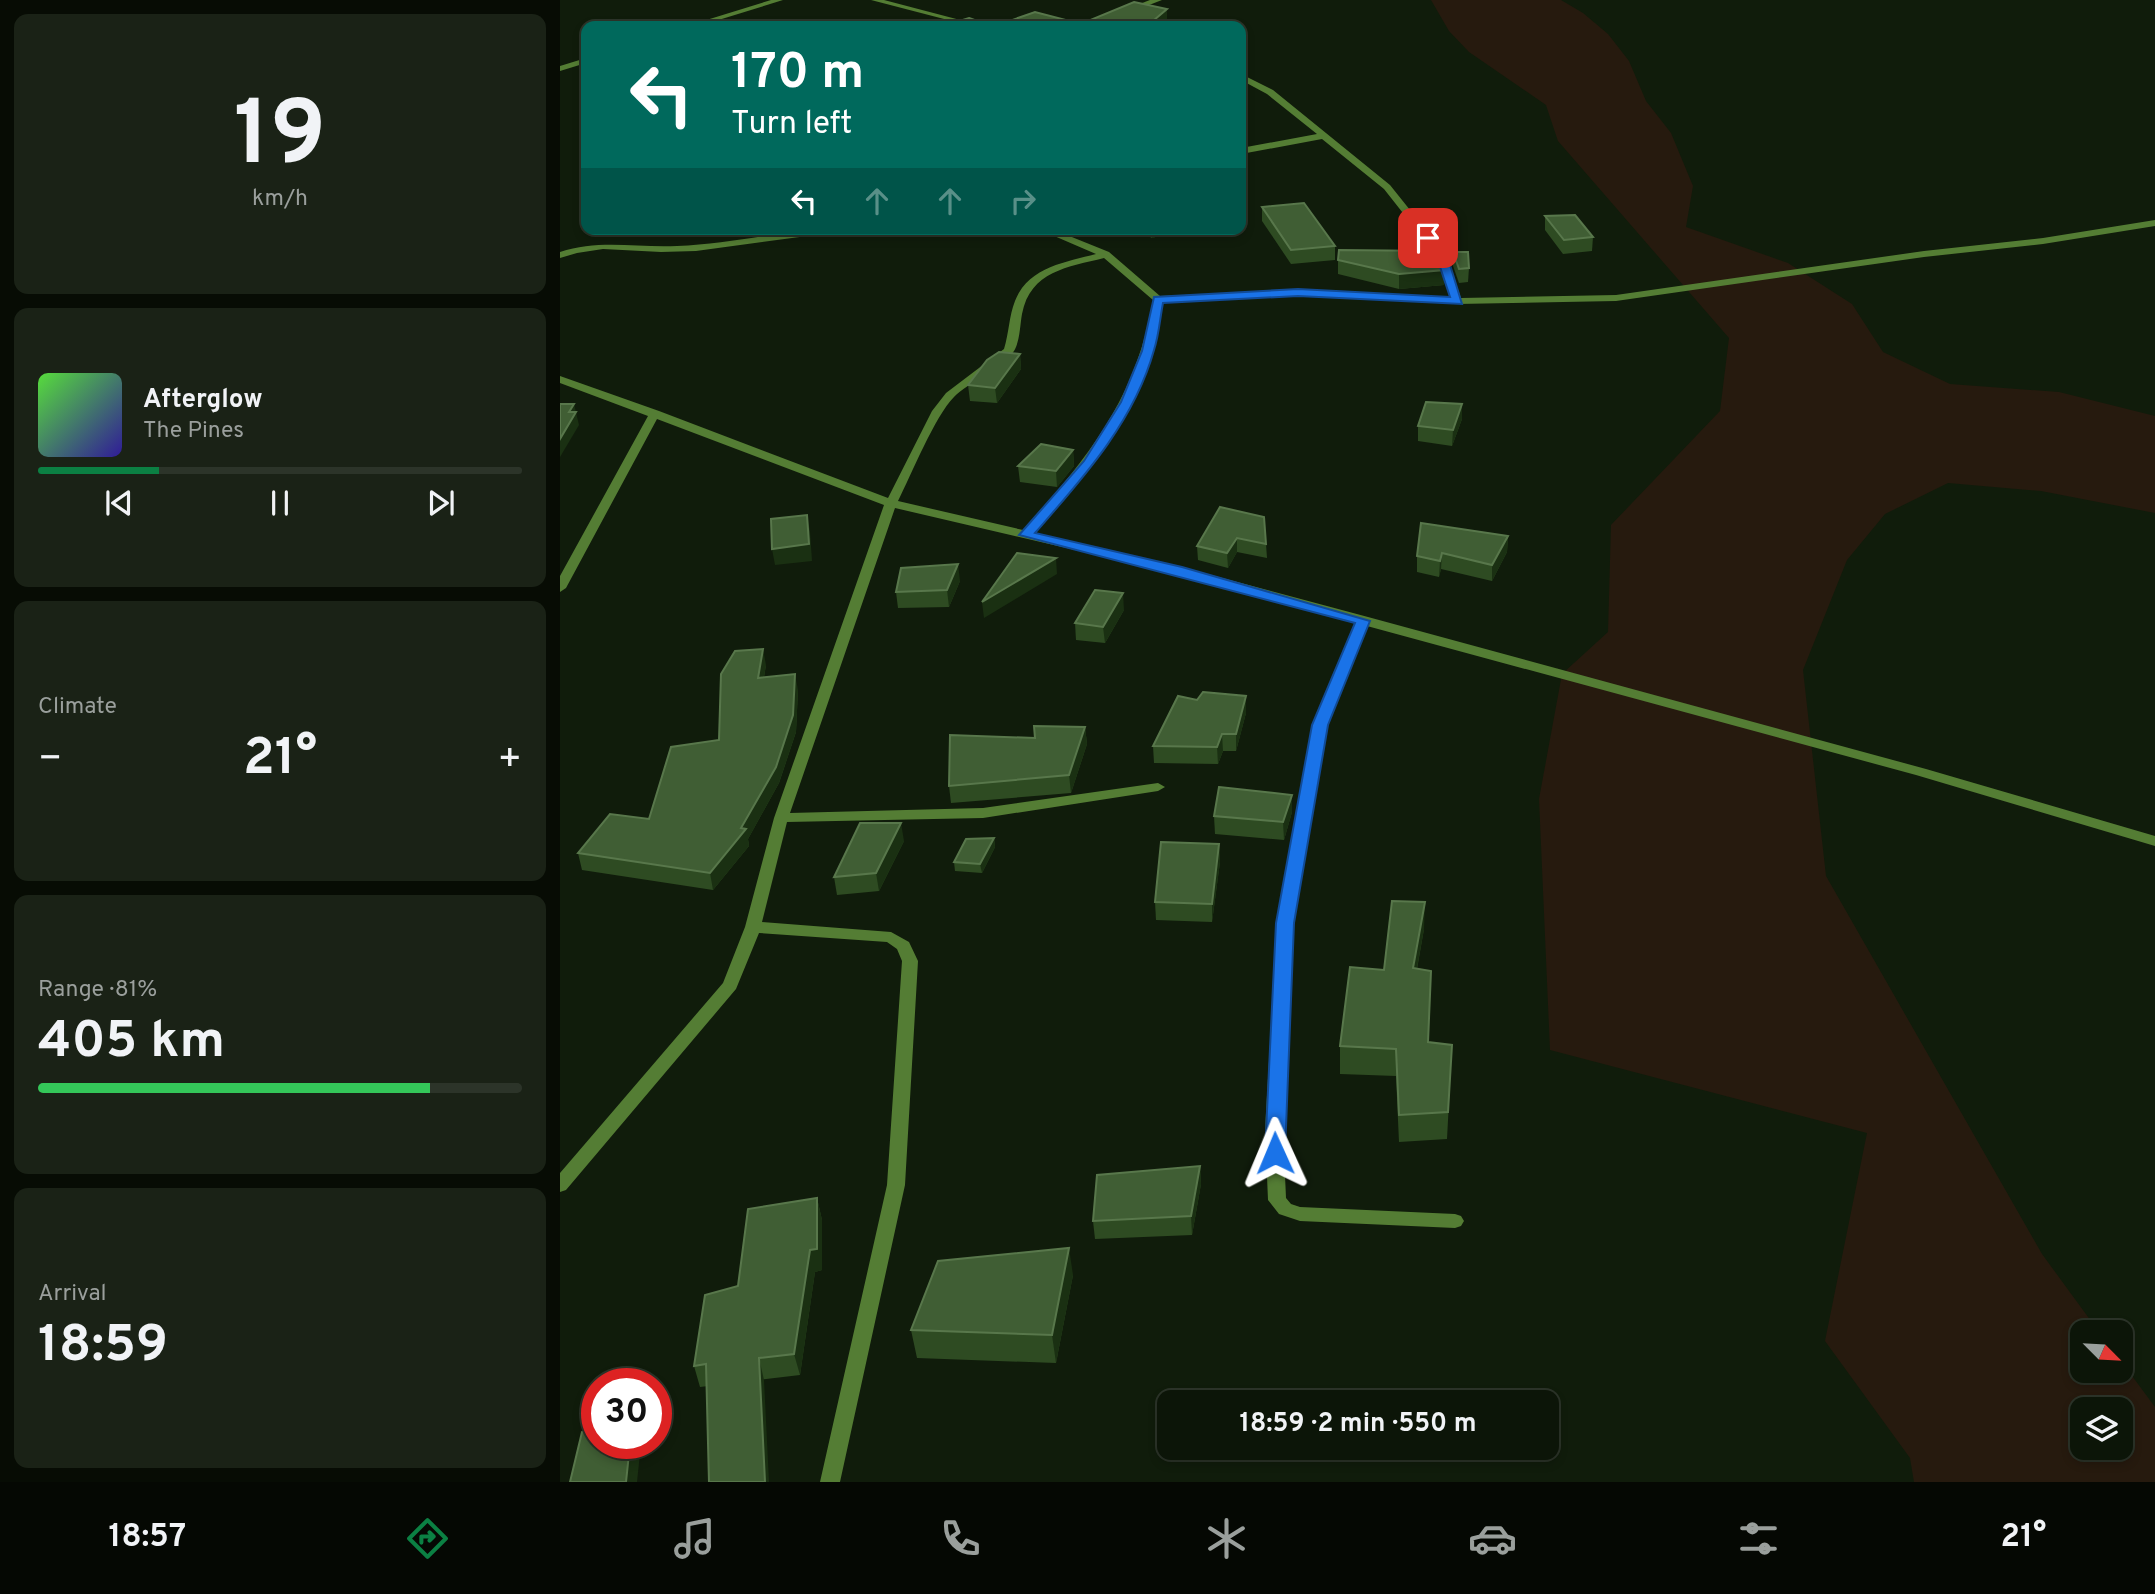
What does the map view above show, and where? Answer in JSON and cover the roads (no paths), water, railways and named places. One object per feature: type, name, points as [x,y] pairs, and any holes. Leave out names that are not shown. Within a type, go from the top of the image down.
[{"type":"street","points":[[708,21],[779,0]]},
{"type":"street","points":[[875,0],[959,21]]},
{"type":"street","points":[[1124,12],[1158,0]]},
{"type":"street","points":[[560,69],[581,62]]},
{"type":"street","points":[[1246,79],[1270,92],[1387,187],[1441,255],[1457,301]]},
{"type":"street","points":[[1246,150],[1322,136]]},
{"type":"street","points":[[1060,235],[1107,254],[1158,299],[1298,293],[1457,301],[1616,298],[2043,241],[2155,223]]},
{"type":"street","points":[[560,255],[578,247],[602,244],[677,250],[791,235]]},
{"type":"street","points":[[560,1185],[730,985],[753,927],[782,818],[891,503],[938,411],[950,395],[1009,350],[1025,288],[1044,272],[1107,254]]},
{"type":"street","points":[[1026,535],[1090,463],[1127,402],[1148,351],[1158,299]]},
{"type":"street","points":[[560,379],[655,412],[841,486],[891,503],[1177,570],[1921,772],[2155,841]]},
{"type":"street","points":[[560,588],[655,412]]},
{"type":"street","points":[[1363,621],[1320,725],[1285,923],[1274,1130],[1278,1200],[1285,1209],[1300,1214],[1455,1221]]},
{"type":"street","points":[[782,818],[983,813],[1158,787]]},
{"type":"street","points":[[753,927],[891,937],[903,946],[910,961],[897,1185],[830,1482]]}]
